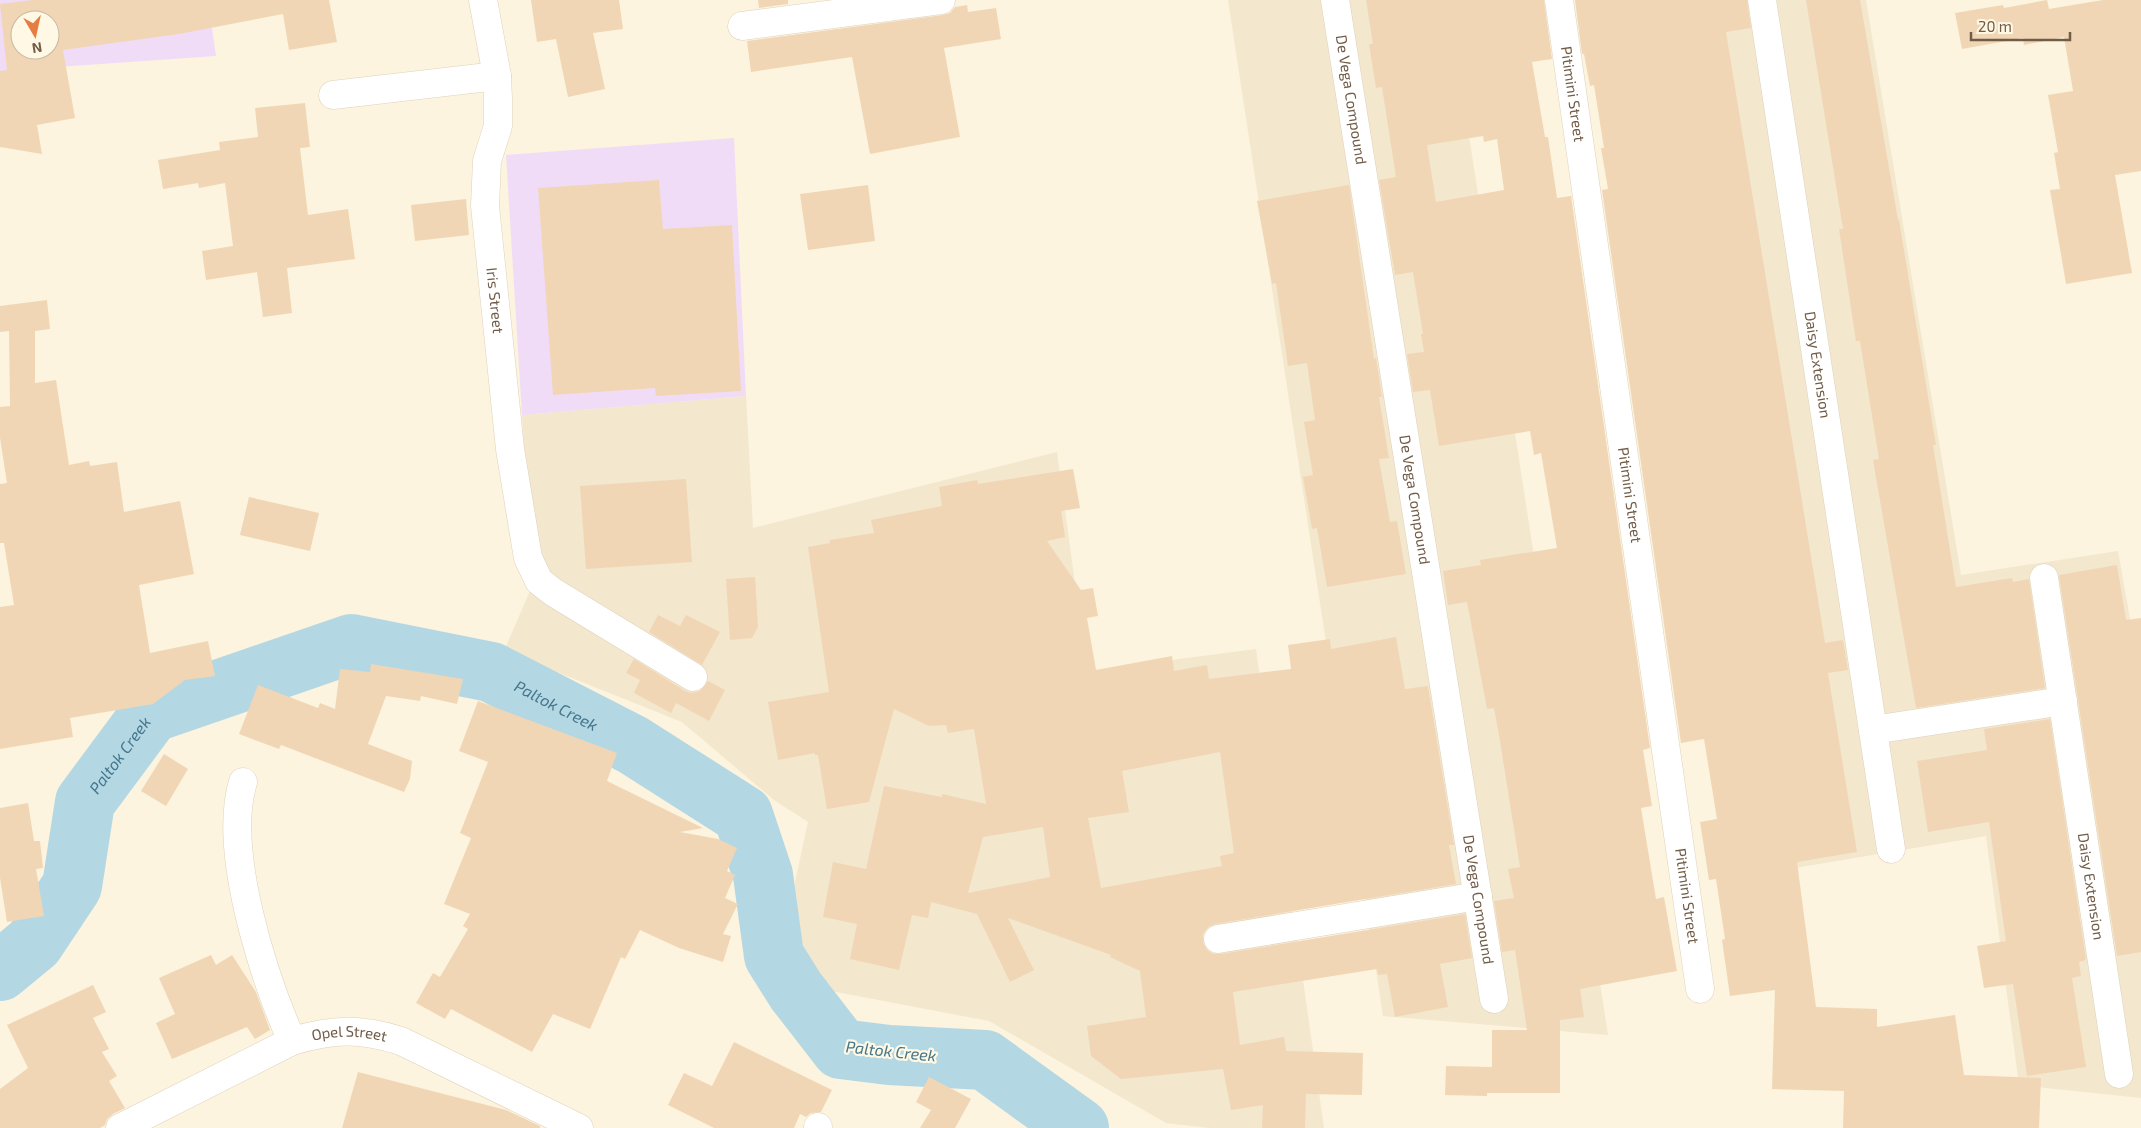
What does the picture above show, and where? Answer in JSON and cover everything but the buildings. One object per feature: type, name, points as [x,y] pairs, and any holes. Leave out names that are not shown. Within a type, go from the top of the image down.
[{"type":"street","name":"Iris Street","points":[[483,0],[497,76],[498,126],[487,161],[485,206],[510,449],[528,558],[539,580],[553,592],[693,677]]},
{"type":"street","points":[[742,26],[820,8],[941,0]]},
{"type":"street","name":"De Vega Compound","points":[[1335,0],[1494,999]]},
{"type":"street","name":"Pitimini Street","points":[[1559,0],[1700,989]]},
{"type":"street","name":"Daisy Extension","points":[[1762,0],[1891,849]]},
{"type":"street","points":[[333,95],[497,76]]},
{"type":"street","name":"Daisy Extension","points":[[2044,578],[2119,1074]]},
{"type":"street","points":[[1873,730],[2062,701]]},
{"type":"street","points":[[243,782],[238,796],[237,816],[244,888],[257,944],[281,1016],[292,1042]]},
{"type":"street","points":[[1218,939],[1478,896]]},
{"type":"street","name":"Opel Street","points":[[120,1128],[292,1042],[316,1034],[344,1030],[375,1033],[401,1041],[579,1128]]},
{"type":"shaded area","points":[[0,0],[208,0],[216,56],[0,71]]},
{"type":"shaded area","points":[[1228,0],[1448,0],[1608,1035],[1383,1016]]},
{"type":"shaded area","points":[[1659,0],[1866,0],[1961,575],[2118,551],[2141,681],[2141,1098],[2019,1085],[1986,836],[1789,869]]},
{"type":"shaded area","points":[[734,138],[746,396],[522,415],[506,155]]},
{"type":"shaded area","points":[[746,396],[753,528],[1057,452],[1087,671],[1256,649],[1324,1128],[1209,1128],[1166,1123],[989,1021],[831,991],[781,947],[808,822],[774,800],[682,722],[504,651],[533,584],[522,415]]},
{"type":"waterway","name":"Paltok Creek","points":[[0,971],[34,943],[72,886],[85,802],[151,713],[351,644],[491,672],[633,745],[743,815],[763,875],[774,956],[796,991],[841,1049],[889,1055],[985,1060],[1079,1128]]}]
